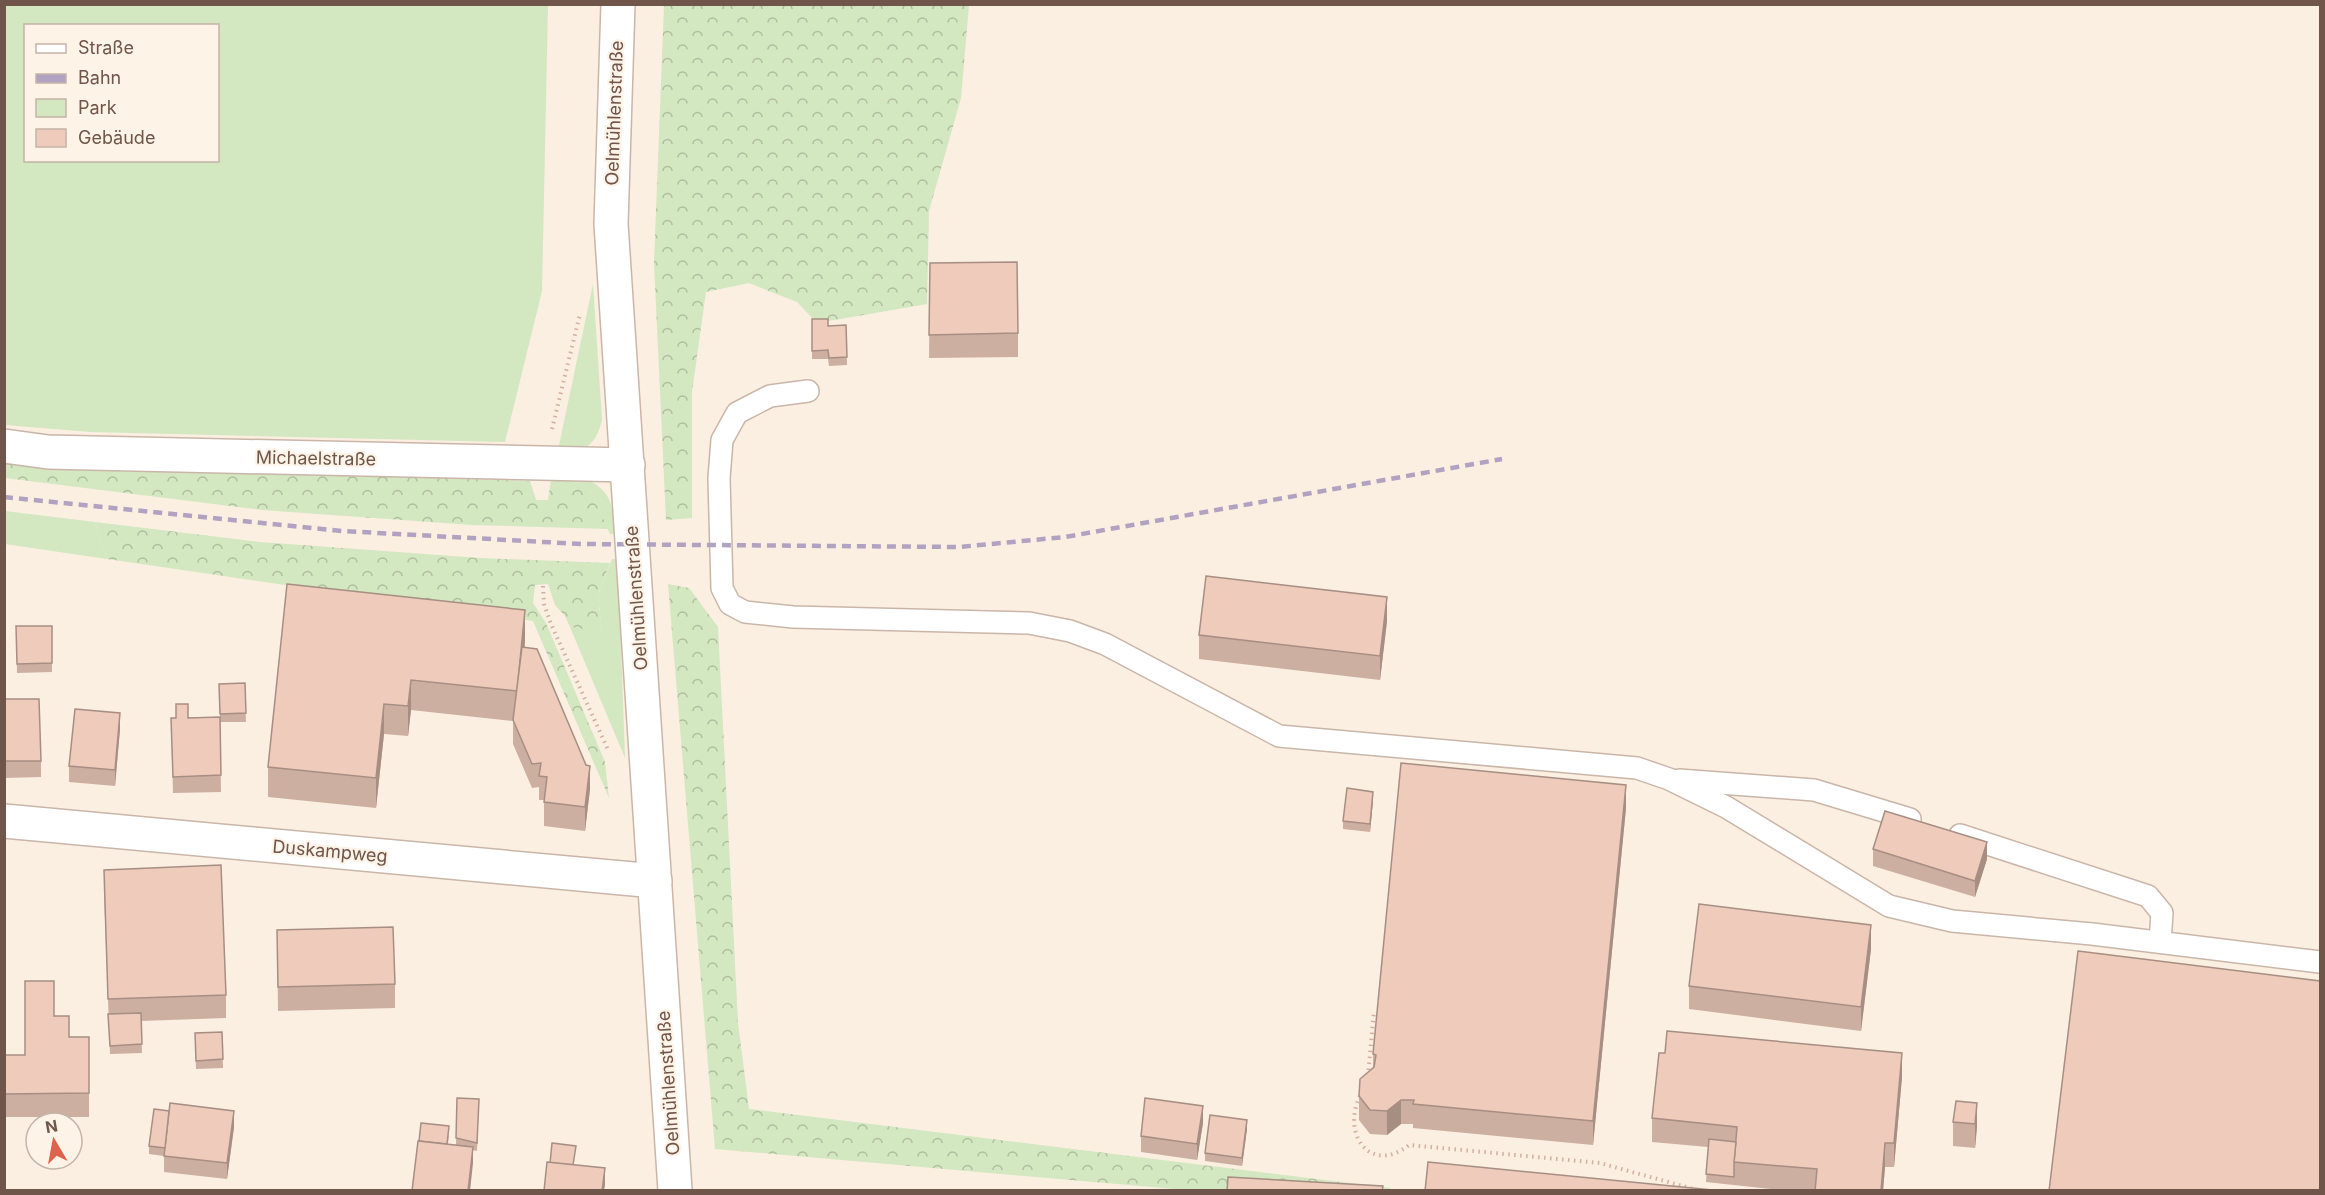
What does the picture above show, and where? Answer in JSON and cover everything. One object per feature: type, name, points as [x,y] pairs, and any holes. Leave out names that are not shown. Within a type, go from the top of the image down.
[{"type":"street","name":"Oelmühlenstraße","points":[[618,4],[611,224],[675,1191]]},
{"type":"street","name":"Michaelstraße","points":[[4,446],[48,452],[628,465]]},
{"type":"street","name":"Duskampweg","points":[[4,821],[655,881]]},
{"type":"lane","points":[[808,391],[770,396],[737,413],[722,440],[719,478],[722,588],[730,604],[746,612],[793,617],[1029,623],[1070,631],[1105,644],[1279,736],[1637,768],[1669,779],[1726,807],[1889,906],[1952,921],[2160,942],[2320,962]]},
{"type":"lane","points":[[1669,779],[1814,790],[2148,896],[2162,913],[2160,942]]},
{"type":"path","points":[[1374,1011],[1367,1087],[1354,1109],[1356,1138],[1367,1150],[1382,1156],[1399,1153],[1409,1146],[1600,1163],[1697,1191]]},
{"type":"green space","points":[[4,5],[548,5],[542,291],[505,442],[91,432],[5,425]]},
{"type":"green space","points":[[664,5],[969,5],[961,98],[929,211],[927,304],[817,323],[797,302],[749,283],[706,292],[692,392],[692,518],[666,520],[654,263]]},
{"type":"green space","points":[[593,284],[602,420],[596,437],[587,446],[581,450],[557,455]]},
{"type":"green space","points":[[5,451],[263,472],[530,481],[536,500],[548,500],[551,480],[581,483],[591,492],[608,529],[472,525],[262,510],[5,478]]},
{"type":"green space","points":[[585,478],[601,489],[610,500],[616,534],[610,534],[591,492],[581,483],[551,480]]},
{"type":"green space","points":[[5,511],[95,522],[107,559],[5,544]]},
{"type":"green space","points":[[95,522],[260,542],[480,558],[610,563],[598,595],[602,632],[570,627],[565,616],[555,605],[548,584],[535,585],[533,603],[546,623],[605,762],[609,798],[533,621],[107,559]]},
{"type":"green space","points":[[612,559],[618,559],[625,758],[570,627],[602,631],[598,595]]},
{"type":"green space","points":[[668,584],[689,588],[718,627],[738,1023],[749,1109],[1390,1188],[1391,1190],[1186,1190],[715,1149]]},
{"type":"building","points":[[1017,262],[1018,333],[929,335],[930,263]]},
{"type":"building","points":[[812,319],[828,319],[828,326],[846,325],[847,357],[829,358],[828,350],[812,351]]},
{"type":"building","points":[[1206,576],[1387,597],[1380,656],[1199,635]]},
{"type":"building","points":[[287,584],[525,610],[517,691],[411,680],[408,706],[384,704],[376,778],[268,767]]},
{"type":"building","points":[[16,626],[52,626],[52,663],[17,664]]},
{"type":"building","points":[[522,647],[537,649],[586,765],[590,766],[585,807],[544,802],[547,777],[539,776],[541,763],[532,764],[513,720]]},
{"type":"building","points":[[245,683],[246,713],[220,714],[219,684]]},
{"type":"building","points":[[4,699],[39,699],[41,761],[4,761]]},
{"type":"building","points":[[176,704],[188,704],[188,718],[220,717],[221,775],[173,777],[171,718],[176,718]]},
{"type":"building","points":[[75,709],[120,713],[115,770],[69,766]]},
{"type":"building","points":[[1401,763],[1626,785],[1593,1121],[1413,1104],[1414,1100],[1401,1100],[1387,1111],[1370,1110],[1359,1096],[1360,1079],[1374,1067],[1376,1055],[1373,1054]]},
{"type":"building","points":[[1347,788],[1373,792],[1370,824],[1343,821]]},
{"type":"building","points":[[1885,811],[1987,842],[1975,881],[1873,849]]},
{"type":"building","points":[[221,865],[226,995],[108,999],[104,870]]},
{"type":"building","points":[[1699,904],[1871,925],[1861,1007],[1689,986]]},
{"type":"building","points":[[393,927],[395,984],[278,987],[277,930]]},
{"type":"building","points":[[2078,951],[2320,981],[2320,1191],[2049,1191]]},
{"type":"building","points":[[25,981],[54,981],[54,1016],[69,1016],[69,1037],[89,1037],[89,1093],[4,1094],[4,1055],[25,1055]]},
{"type":"building","points":[[141,1013],[142,1044],[110,1046],[108,1014]]},
{"type":"building","points":[[1667,1031],[1902,1053],[1894,1143],[1885,1143],[1881,1191],[1815,1191],[1817,1169],[1734,1162],[1737,1127],[1652,1118],[1659,1053],[1665,1053]]},
{"type":"building","points":[[222,1032],[223,1059],[196,1061],[195,1033]]},
{"type":"building","points":[[457,1098],[479,1099],[477,1143],[456,1138]]},
{"type":"building","points":[[1145,1098],[1203,1106],[1197,1144],[1141,1136]]},
{"type":"building","points":[[1956,1101],[1977,1103],[1975,1124],[1953,1122]]},
{"type":"building","points":[[170,1103],[234,1111],[227,1163],[164,1156]]},
{"type":"building","points":[[154,1109],[169,1111],[165,1148],[149,1146]]},
{"type":"building","points":[[1210,1115],[1247,1120],[1242,1158],[1205,1153]]},
{"type":"building","points":[[421,1123],[449,1126],[447,1144],[419,1141]]},
{"type":"building","points":[[1709,1139],[1736,1142],[1734,1177],[1706,1174]]},
{"type":"building","points":[[418,1141],[473,1147],[468,1191],[412,1191]]},
{"type":"building","points":[[552,1143],[576,1146],[573,1165],[550,1163]]},
{"type":"building","points":[[547,1162],[605,1168],[602,1191],[544,1191]]},
{"type":"building","points":[[1428,1162],[1723,1191],[1425,1191]]},
{"type":"building","points":[[1228,1177],[1383,1186],[1382,1191],[1227,1191]]},
{"type":"railway","points":[[4,497],[342,531],[581,544],[959,547],[1065,537],[1502,459]]}]
